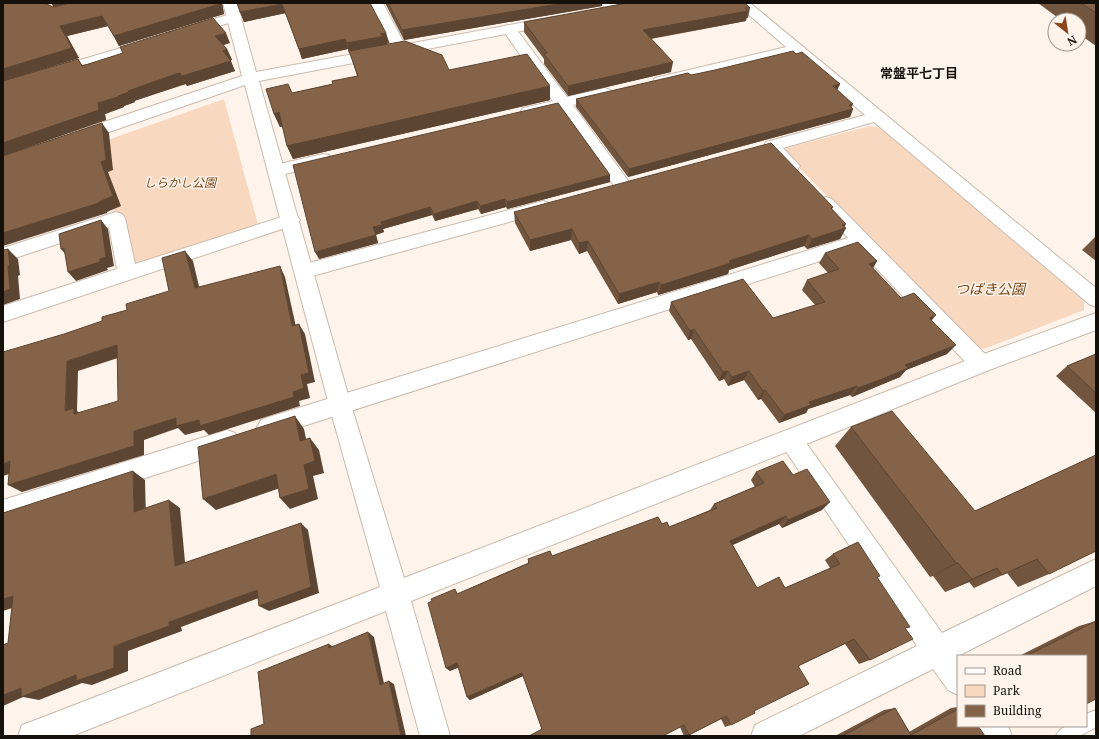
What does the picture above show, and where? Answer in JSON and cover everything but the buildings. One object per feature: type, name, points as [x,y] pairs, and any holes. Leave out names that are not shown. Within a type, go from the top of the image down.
[{"type":"street","points":[[376,3],[400,49]]},
{"type":"street","points":[[742,3],[1096,299]]},
{"type":"street","points":[[3,88],[171,37],[232,10],[305,271],[340,405],[435,736]]},
{"type":"street","points":[[63,142],[250,78],[569,18]]},
{"type":"street","points":[[509,29],[623,186]]},
{"type":"street","points":[[646,84],[797,48]]},
{"type":"street","points":[[517,114],[616,91]]},
{"type":"street","points":[[878,116],[764,148],[809,185],[981,364]]},
{"type":"street","points":[[277,170],[339,156]]},
{"type":"street","points":[[305,271],[562,202]]},
{"type":"street","points":[[3,256],[116,218],[127,273]]},
{"type":"street","points":[[3,314],[291,220]]},
{"type":"street","points":[[3,512],[862,241]]},
{"type":"street","points":[[33,736],[395,593],[1096,320]]},
{"type":"street","points":[[791,440],[957,679]]},
{"type":"street","points":[[766,736],[1096,572]]},
{"type":"street","points":[[991,727],[997,736]]},
{"type":"lane","points":[[1087,722],[1096,718]]},
{"type":"lane","points":[[1064,736],[1079,727]]},
{"type":"green space","name":"しらかし公園","points":[[224,99],[258,225],[121,271],[105,141]]},
{"type":"green space","name":"つばき公園","points":[[870,126],[881,128],[1084,301],[1084,310],[984,349],[972,345],[785,153],[787,148]]},
{"type":"district","name":"常盤平七丁目","points":[[919,73]]}]
